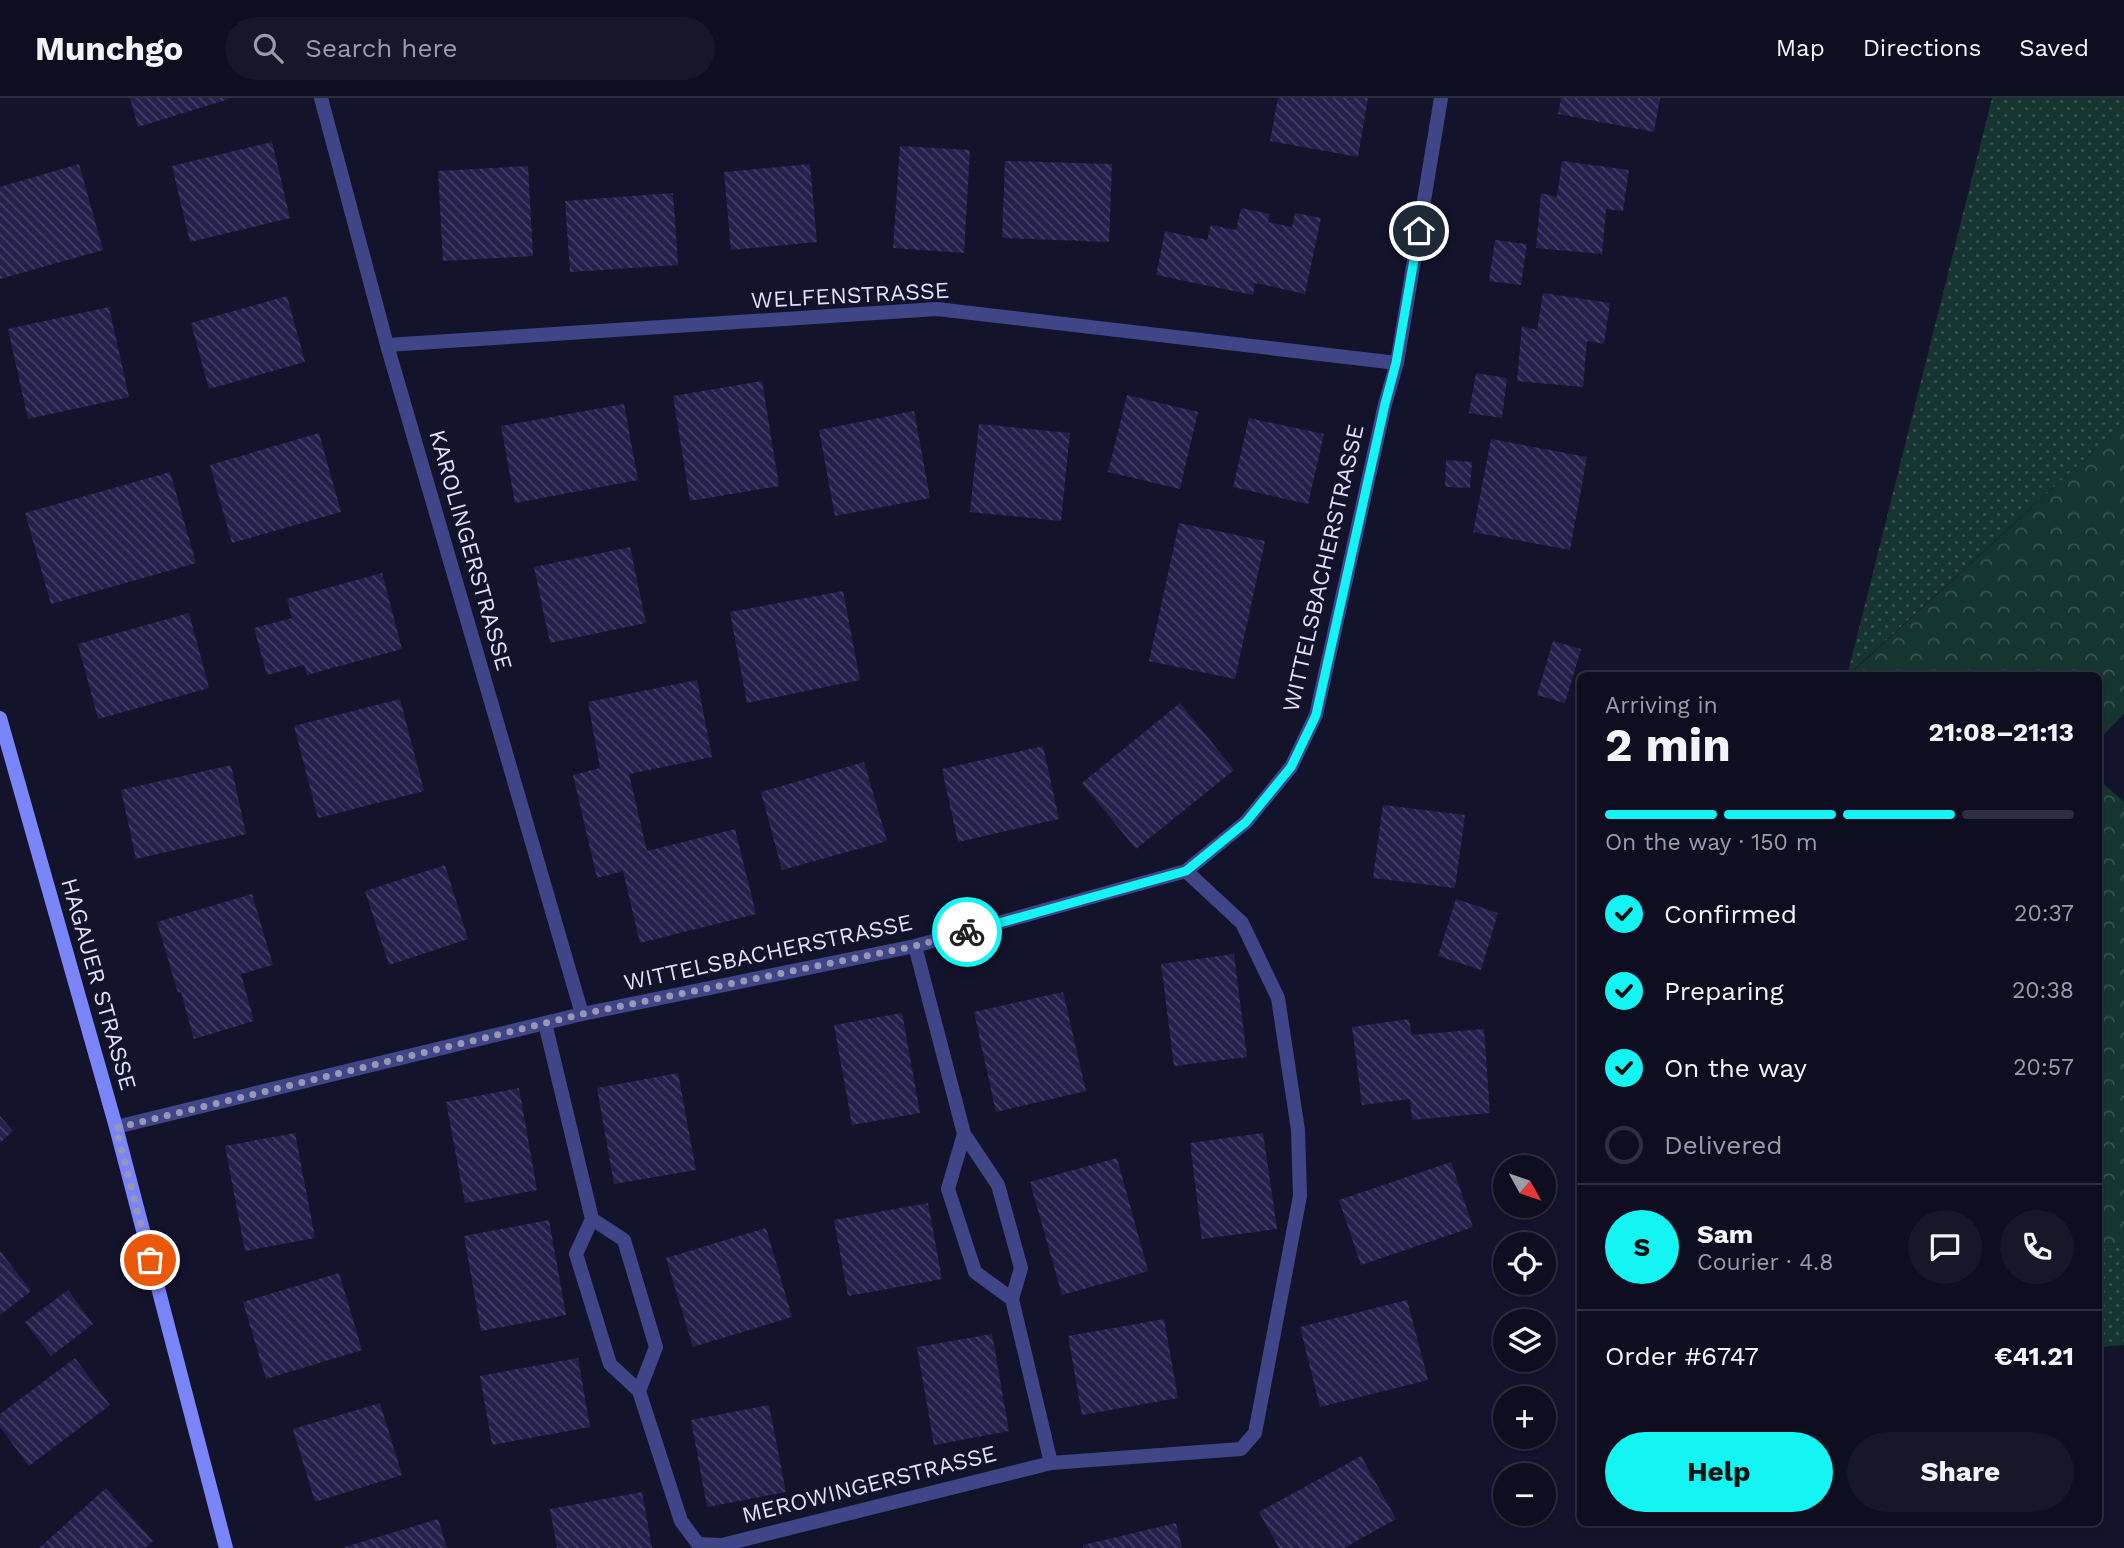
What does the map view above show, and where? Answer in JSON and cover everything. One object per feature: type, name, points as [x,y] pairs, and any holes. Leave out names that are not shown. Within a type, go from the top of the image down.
[{"type":"street","name":"KAROLINGERSTRASSE","points":[[321,98],[387,345],[582,1014]]},
{"type":"street","name":"WITTELSBACHERSTRASSE","points":[[116,1128],[582,1014],[915,946],[1186,871],[1246,822],[1291,767],[1316,715],[1396,363],[1441,98]]},
{"type":"street","name":"WELFENSTRASSE","points":[[387,345],[937,309],[1396,363]]},
{"type":"street","name":"HAGAUER STRASSE","points":[[0,718],[116,1128],[226,1548]]},
{"type":"street","name":"MEROWINGERSTRASSE","points":[[592,1219],[576,1254],[610,1364],[639,1391],[681,1521],[698,1546],[722,1545],[1051,1463],[1241,1449],[1255,1433],[1300,1196],[1298,1130],[1278,998],[1242,923],[1186,871]]},
{"type":"street","points":[[915,946],[964,1134],[998,1185],[1021,1268],[1012,1300],[1051,1463]]},
{"type":"street","points":[[545,1023],[592,1219],[624,1240],[656,1347],[639,1391]]},
{"type":"street","points":[[964,1134],[948,1189],[975,1272],[1012,1300]]},
{"type":"green space","points":[[1992,98],[2124,98],[2124,423],[1851,672],[1848,672]]},
{"type":"green space","points":[[2124,423],[2124,714],[2102,736],[2102,672],[1852,672]]},
{"type":"green space","points":[[2102,783],[2124,802],[2124,1245],[2102,1244]]},
{"type":"green space","points":[[2102,1244],[2124,1245],[2124,1345],[2102,1347]]},
{"type":"building","points":[[130,98],[229,98],[229,99],[138,127]]},
{"type":"building","points":[[1278,98],[1368,98],[1358,157],[1270,141]]},
{"type":"building","points":[[1561,98],[1660,98],[1654,132],[1558,114]]},
{"type":"building","points":[[272,142],[290,218],[190,242],[172,166]]},
{"type":"building","points":[[900,146],[970,150],[964,253],[893,248]]},
{"type":"building","points":[[1005,161],[1112,164],[1109,242],[1002,238]]},
{"type":"building","points":[[1562,161],[1629,170],[1623,211],[1606,209],[1602,254],[1536,248],[1541,193],[1557,197]]},
{"type":"building","points":[[79,164],[103,250],[0,279],[0,187]]},
{"type":"building","points":[[810,164],[817,242],[731,250],[724,172]]},
{"type":"building","points":[[528,166],[533,256],[443,261],[438,171]]},
{"type":"building","points":[[673,193],[678,265],[570,272],[565,201]]},
{"type":"building","points":[[1241,208],[1270,214],[1268,222],[1292,227],[1295,213],[1321,218],[1305,294],[1255,283],[1253,295],[1156,275],[1165,231],[1207,240],[1211,225],[1236,230]]},
{"type":"building","points":[[1495,240],[1527,244],[1521,285],[1489,281]]},
{"type":"building","points":[[1543,293],[1610,303],[1604,344],[1587,341],[1583,387],[1517,381],[1522,326],[1537,330]]},
{"type":"building","points":[[287,296],[305,362],[209,389],[191,323]]},
{"type":"building","points":[[109,307],[129,397],[28,419],[8,329]]},
{"type":"building","points":[[1476,373],[1507,378],[1502,418],[1469,413]]},
{"type":"building","points":[[762,381],[779,486],[690,501],[673,396]]},
{"type":"building","points":[[1127,395],[1198,412],[1180,489],[1108,472]]},
{"type":"building","points":[[624,404],[638,480],[515,503],[501,426]]},
{"type":"building","points":[[914,411],[930,498],[835,516],[819,430]]},
{"type":"building","points":[[1249,418],[1324,434],[1308,504],[1233,487]]},
{"type":"building","points":[[979,424],[1070,433],[1061,521],[970,512]]},
{"type":"building","points":[[319,433],[341,512],[232,543],[210,465]]},
{"type":"building","points":[[1491,439],[1587,457],[1570,550],[1473,532]]},
{"type":"building","points":[[1446,460],[1472,462],[1470,488],[1445,487]]},
{"type":"building","points":[[170,472],[196,563],[51,604],[25,513]]},
{"type":"building","points":[[1179,523],[1265,541],[1235,679],[1149,661]]},
{"type":"building","points":[[630,547],[646,623],[550,643],[534,567]]},
{"type":"building","points":[[382,573],[402,649],[307,675],[304,665],[267,675],[254,628],[292,618],[287,599]]},
{"type":"building","points":[[843,591],[860,680],[747,703],[730,612]]},
{"type":"building","points":[[189,613],[209,688],[98,719],[78,644]]},
{"type":"building","points":[[1553,641],[1581,649],[1565,703],[1537,695]]},
{"type":"building","points":[[697,680],[712,757],[629,774],[647,851],[735,829],[756,914],[640,943],[623,871],[597,878],[573,775],[600,768],[588,702]]},
{"type":"building","points":[[400,699],[424,791],[318,818],[294,726]]},
{"type":"building","points":[[1180,703],[1234,770],[1136,849],[1082,783]]},
{"type":"building","points":[[1043,746],[1059,819],[958,842],[942,769]]},
{"type":"building","points":[[864,762],[887,841],[782,870],[761,792]]},
{"type":"building","points":[[231,765],[246,834],[136,859],[121,790]]},
{"type":"building","points":[[1383,805],[1465,815],[1455,888],[1373,878]]},
{"type":"building","points":[[445,865],[468,939],[389,965],[365,891]]},
{"type":"building","points":[[252,894],[273,965],[241,974],[254,1021],[194,1039],[157,922]]},
{"type":"building","points":[[1456,899],[1498,913],[1481,970],[1438,956]]},
{"type":"building","points":[[1234,954],[1247,1057],[1174,1066],[1161,964]]},
{"type":"building","points":[[1063,992],[1086,1091],[996,1112],[974,1012]]},
{"type":"building","points":[[902,1013],[920,1113],[852,1125],[834,1025]]},
{"type":"building","points":[[1409,1019],[1412,1035],[1484,1029],[1490,1113],[1412,1120],[1410,1099],[1362,1105],[1352,1027]]},
{"type":"building","points":[[678,1073],[696,1170],[614,1184],[597,1088]]},
{"type":"building","points":[[519,1088],[537,1190],[465,1203],[446,1102]]},
{"type":"building","points":[[0,1116],[13,1131],[0,1143]]},
{"type":"building","points":[[295,1133],[315,1238],[245,1251],[225,1146]]},
{"type":"building","points":[[1263,1133],[1277,1229],[1202,1239],[1190,1143]]},
{"type":"building","points":[[1117,1158],[1148,1271],[1062,1295],[1030,1182]]},
{"type":"building","points":[[1451,1162],[1473,1227],[1361,1265],[1339,1200]]},
{"type":"building","points":[[928,1203],[942,1279],[848,1296],[834,1220]]},
{"type":"building","points":[[549,1220],[566,1315],[481,1331],[464,1236]]},
{"type":"building","points":[[766,1228],[792,1317],[693,1347],[666,1258]]},
{"type":"building","points":[[0,1251],[31,1291],[0,1315]]},
{"type":"building","points":[[339,1273],[362,1350],[266,1379],[243,1302]]},
{"type":"building","points":[[68,1290],[93,1324],[51,1356],[25,1322]]},
{"type":"building","points":[[1407,1300],[1428,1380],[1320,1407],[1300,1327]]},
{"type":"building","points":[[1164,1319],[1178,1398],[1082,1415],[1068,1336]]},
{"type":"building","points":[[992,1334],[1009,1431],[934,1445],[917,1347]]},
{"type":"building","points":[[75,1358],[110,1405],[29,1466],[0,1427],[0,1414]]},
{"type":"building","points":[[578,1358],[590,1427],[492,1445],[480,1376]]},
{"type":"building","points":[[380,1403],[402,1475],[315,1502],[293,1429]]},
{"type":"building","points":[[769,1405],[786,1492],[707,1507],[691,1420]]},
{"type":"building","points":[[1361,1456],[1396,1519],[1344,1548],[1279,1548],[1259,1512]]},
{"type":"building","points":[[106,1488],[153,1541],[145,1548],[39,1548]]},
{"type":"building","points":[[642,1492],[652,1548],[557,1548],[550,1509]]},
{"type":"building","points":[[438,1519],[447,1548],[345,1548],[345,1547]]},
{"type":"building","points":[[1176,1523],[1182,1548],[1083,1548],[1083,1545]]},
{"type":"way so far","points":[[150,1260],[116,1128],[582,1014],[915,946],[967,932]]},
{"type":"route","points":[[967,932],[1186,871],[1246,822],[1291,767],[1316,715],[1396,363],[1419,231]]}]
